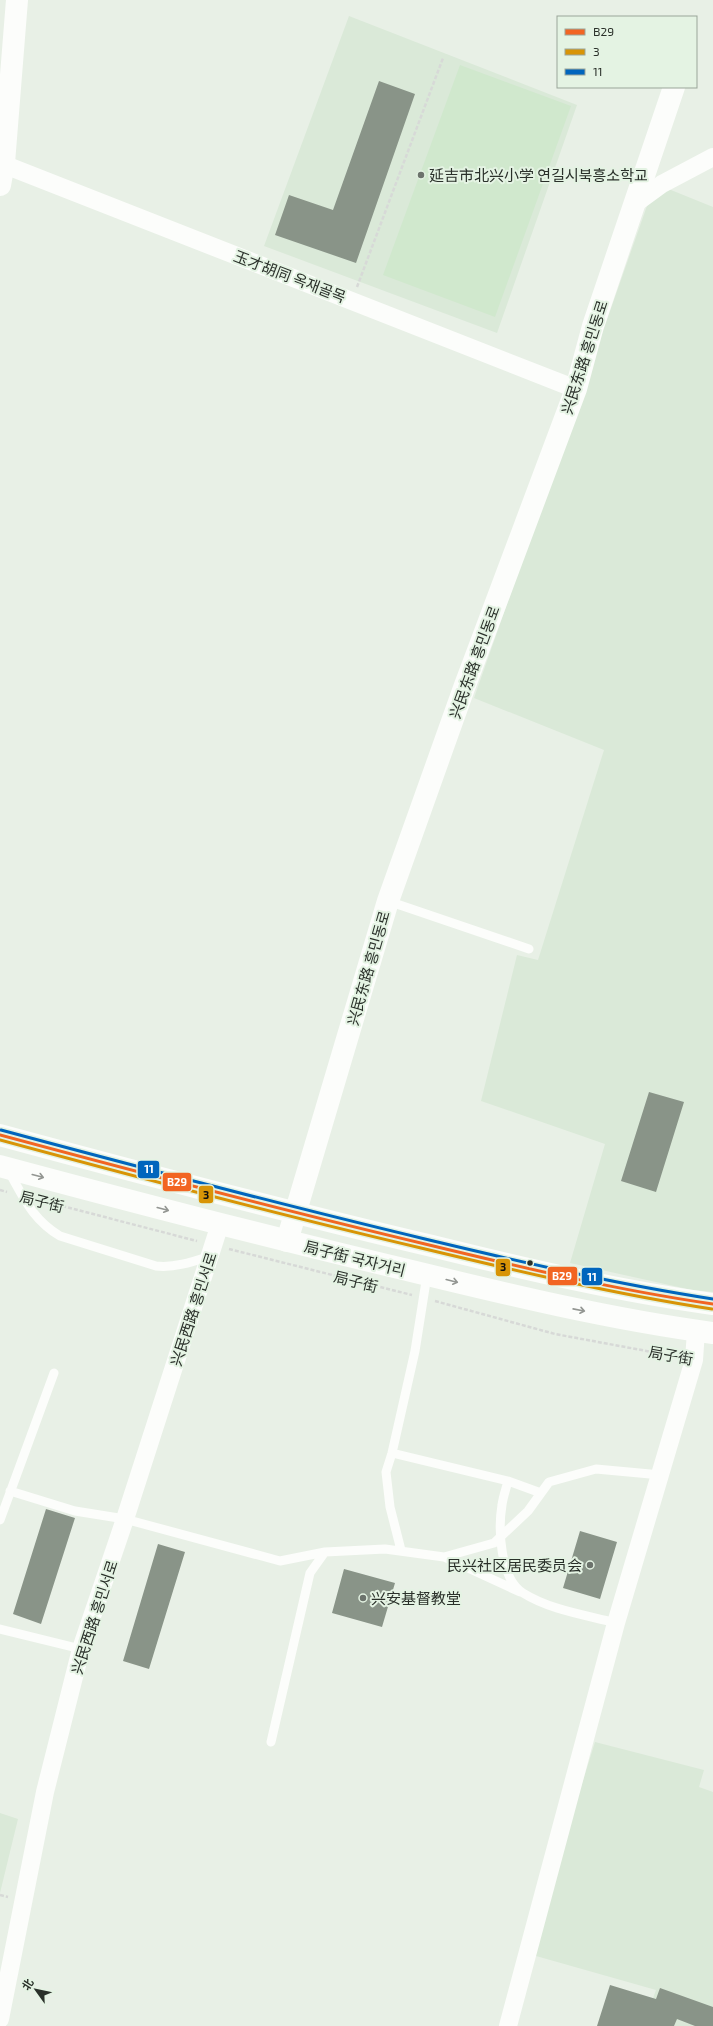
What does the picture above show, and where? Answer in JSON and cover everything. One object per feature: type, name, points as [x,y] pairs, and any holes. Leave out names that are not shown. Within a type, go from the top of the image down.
[{"type":"main road","points":[[0,185],[17,0]]},
{"type":"main road","name":"兴民东路 흥민동로","points":[[287,1242],[388,901],[464,688],[576,388],[593,326],[636,203],[674,88]]},
{"type":"main road","name":"局子街 국자거리","points":[[0,1135],[296,1214],[549,1274],[655,1296],[713,1304]]},
{"type":"main road","name":"局子街 국자거리","points":[[3,1167],[287,1242],[546,1304],[668,1327],[704,1332]]},
{"type":"street","points":[[636,203],[662,184],[713,157]]},
{"type":"street","name":"玉才胡同 옥재골목","points":[[2,163],[576,388]]},
{"type":"street","name":"兴民西路 흥민서로","points":[[0,2019],[45,1792],[81,1649],[125,1519],[220,1224]]},
{"type":"street","points":[[508,2026],[616,1623],[694,1360],[704,1332]]},
{"type":"lane","points":[[388,901],[529,949]]},
{"type":"lane","points":[[3,1167],[23,1196],[34,1216],[47,1228],[60,1236],[156,1266],[167,1267],[182,1264],[212,1250]]},
{"type":"lane","points":[[400,1550],[390,1507],[386,1472],[392,1453],[415,1351],[428,1275]]},
{"type":"lane","points":[[0,1520],[54,1373]]},
{"type":"lane","points":[[392,1453],[508,1481],[541,1493]]},
{"type":"lane","points":[[444,1557],[494,1543],[528,1511],[549,1482],[596,1469],[661,1475]]},
{"type":"lane","points":[[508,1481],[502,1505],[500,1537],[507,1573],[522,1593]]},
{"type":"lane","points":[[10,1491],[75,1511],[125,1519],[280,1561],[325,1552],[385,1549],[444,1557],[547,1604],[616,1623]]},
{"type":"lane","points":[[272,1742],[310,1573],[325,1552]]},
{"type":"lane","points":[[0,1629],[81,1649]]},
{"type":"path","points":[[352,300],[443,58]]},
{"type":"path","name":"局子街","points":[[0,1190],[212,1250],[424,1298],[555,1334],[694,1360]]},
{"type":"shaded area","name":"延吉市北兴小学 연길시북흥소학교","points":[[349,16],[577,105],[497,333],[264,246]]},
{"type":"shaded area","points":[[460,65],[571,106],[495,317],[383,275]]},
{"type":"shaded area","points":[[654,186],[671,190],[713,207],[713,1292],[692,1290],[570,1263],[605,1144],[481,1101],[517,955],[538,960],[604,750],[474,698]]},
{"type":"shaded area","points":[[595,1742],[704,1770],[699,1787],[713,1792],[713,2026],[643,2026],[656,1990],[529,1954]]},
{"type":"shaded area","points":[[0,1813],[18,1819],[0,1893]]},
{"type":"building","points":[[379,81],[415,94],[356,263],[275,235],[289,195],[333,210]]},
{"type":"building","points":[[649,1092],[684,1102],[656,1192],[621,1181]]},
{"type":"building","points":[[46,1509],[75,1518],[41,1624],[13,1614]]},
{"type":"building","name":"民兴社区居民委员会","points":[[580,1531],[617,1542],[600,1599],[563,1588]]},
{"type":"building","points":[[158,1544],[185,1552],[149,1669],[123,1661]]},
{"type":"building","name":"兴安基督教堂","points":[[344,1569],[395,1583],[382,1627],[332,1613]]},
{"type":"building","points":[[610,1985],[656,1999],[660,1988],[713,2007],[713,2026],[695,2026],[677,2019],[674,2026],[597,2026]]},
{"type":"transit line","name":"11","points":[[1,1130],[266,1200],[461,1248],[605,1279],[713,1299]]},
{"type":"transit line","name":"B29","points":[[0,1135],[265,1205],[496,1261],[604,1285],[713,1304]]},
{"type":"transit line","name":"3","points":[[0,1140],[263,1209],[457,1257],[602,1289],[712,1309]]},
{"type":"place","name":"延吉市北兴小学 연길시북흥소학교","points":[[421,175]]},
{"type":"place","name":"民兴社区居民委员会","points":[[590,1565]]},
{"type":"place","name":"兴安基督教堂","points":[[363,1598]]}]
